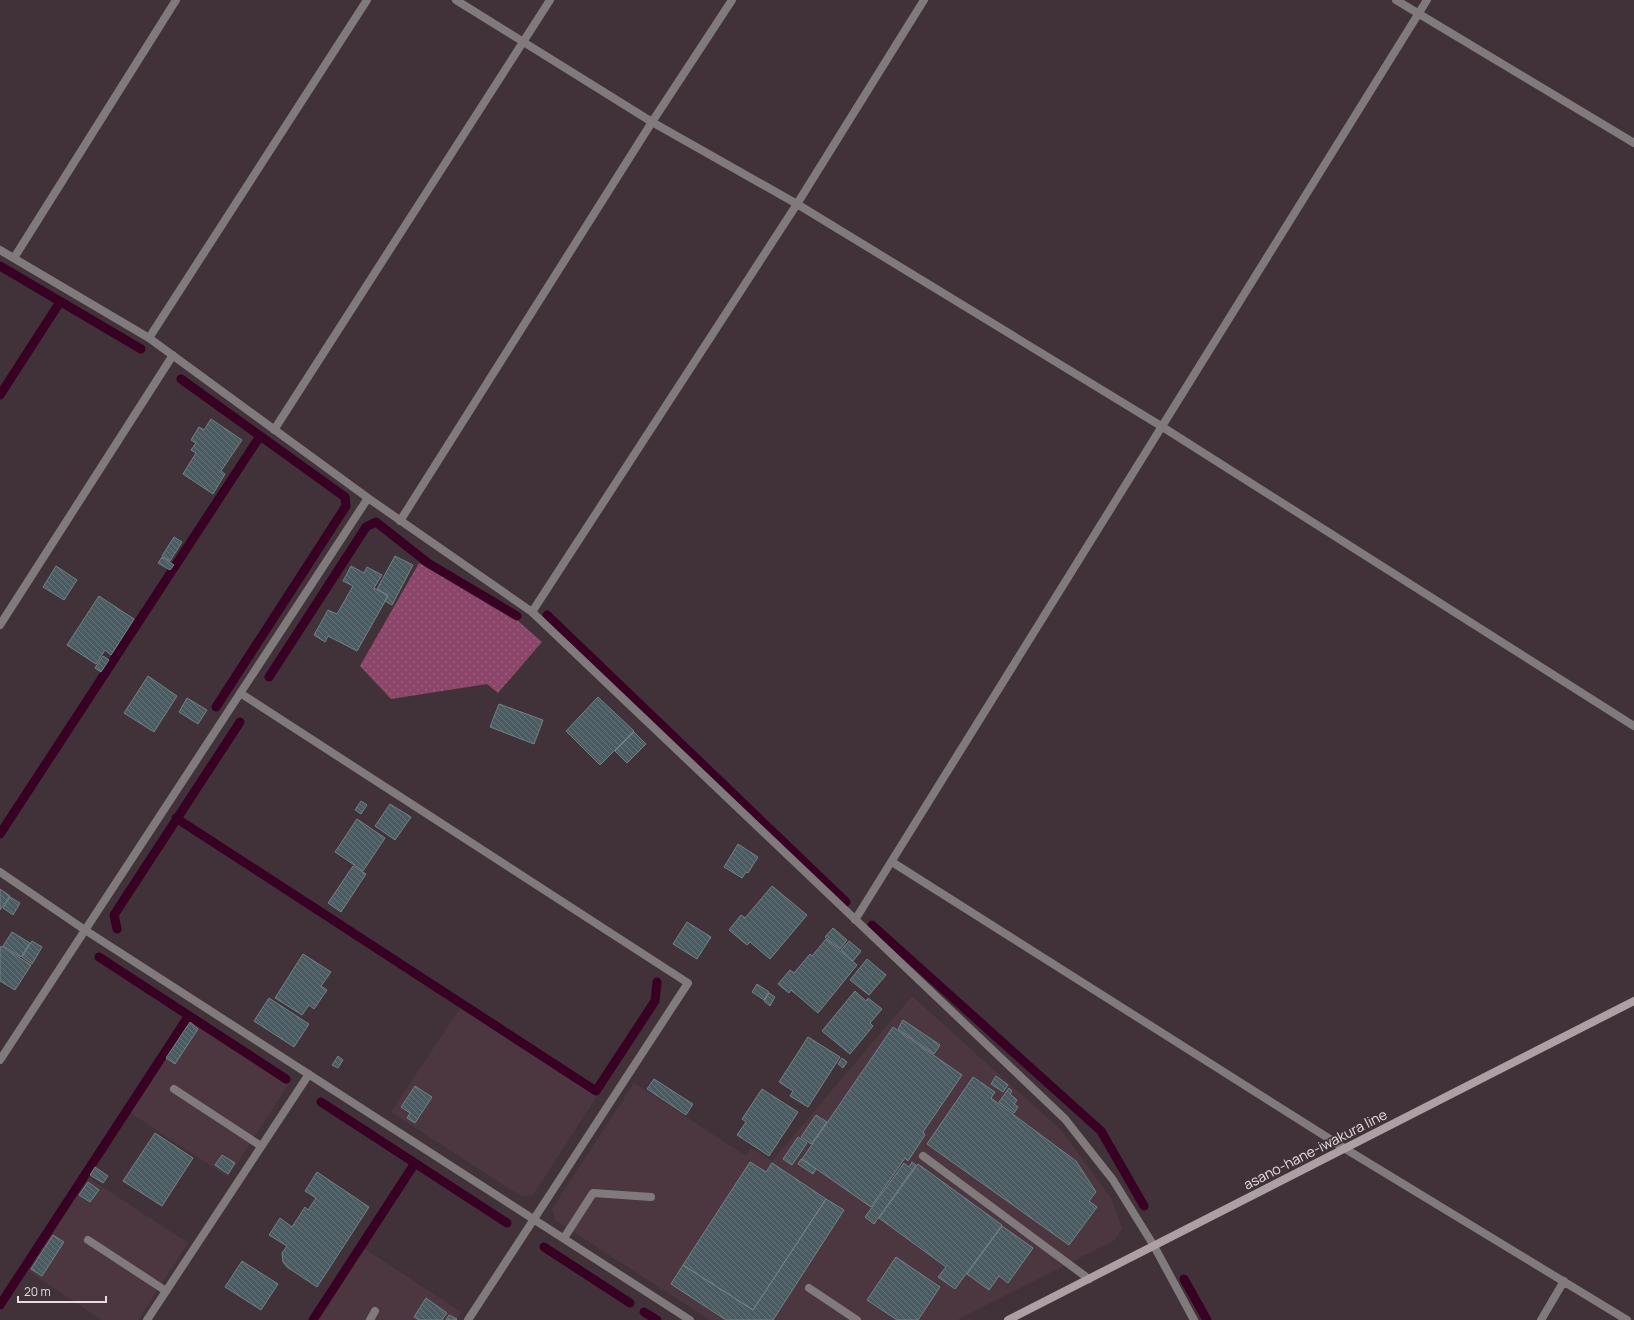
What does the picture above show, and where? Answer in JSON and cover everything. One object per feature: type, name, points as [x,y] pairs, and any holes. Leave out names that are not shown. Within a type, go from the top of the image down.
[{"type":"main road","name":"asano-hane-iwakura line","points":[[1008,1320],[1634,1001]]},
{"type":"street","points":[[14,258],[176,0]]},
{"type":"street","points":[[149,338],[367,0]]},
{"type":"street","points":[[456,0],[652,122],[798,204],[1161,426],[1634,726]]},
{"type":"street","points":[[274,430],[524,43],[550,0]]},
{"type":"street","points":[[400,520],[652,122],[732,0]]},
{"type":"street","points":[[532,612],[798,204],[924,0]]},
{"type":"street","points":[[1396,0],[1634,143]]},
{"type":"street","points":[[856,920],[1161,426],[1427,0]]},
{"type":"street","points":[[0,250],[149,338],[368,498],[532,612],[1065,1119],[1113,1180],[1154,1246],[1194,1320]]},
{"type":"street","points":[[0,625],[173,355]]},
{"type":"street","points":[[0,1060],[368,498]]},
{"type":"street","points":[[240,693],[688,983],[468,1320]]},
{"type":"street","points":[[892,862],[1344,1148],[1627,1320]]},
{"type":"street","points":[[0,872],[86,930],[690,1320]]},
{"type":"street","points":[[147,1320],[309,1074]]},
{"type":"street","points":[[174,1089],[261,1146]]},
{"type":"street","points":[[923,1156],[1089,1279]]},
{"type":"street","points":[[564,1238],[593,1194],[651,1196]]},
{"type":"street","points":[[88,1240],[166,1291]]},
{"type":"street","points":[[1541,1320],[1564,1282]]},
{"type":"street","points":[[809,1288],[858,1320]]},
{"type":"street","points":[[370,1320],[375,1311]]},
{"type":"shaded area","points":[[419,563],[517,620],[542,642],[498,693],[487,684],[391,699],[360,666]]},
{"type":"shaded area","points":[[912,996],[1062,1131],[1112,1200],[1122,1228],[1115,1240],[957,1320],[710,1320],[555,1220],[552,1209],[634,1083],[746,1156],[751,1148],[772,1161]]},
{"type":"shaded area","points":[[461,1007],[597,1096],[533,1195],[521,1196],[391,1112]]},
{"type":"shaded area","points":[[190,1020],[288,1085],[228,1177],[129,1112]]},
{"type":"shaded area","points":[[89,1178],[188,1243],[138,1320],[102,1320],[28,1271]]},
{"type":"shaded area","points":[[362,1247],[461,1312],[456,1320],[315,1320]]},
{"type":"building","points":[[211,419],[242,440],[221,471],[225,474],[213,494],[183,474],[196,453],[191,450],[196,443],[191,440],[199,427],[204,430]]},
{"type":"building","points":[[174,537],[182,542],[170,561],[162,556]]},
{"type":"building","points":[[395,556],[413,565],[392,605],[385,601],[388,595],[377,589]]},
{"type":"building","points":[[162,557],[174,565],[170,570],[158,563]]},
{"type":"building","points":[[56,566],[77,580],[64,600],[43,587]]},
{"type":"building","points":[[351,566],[364,573],[367,567],[382,575],[374,588],[388,596],[357,651],[328,636],[325,642],[314,635],[328,610],[337,614],[353,586],[343,581]]},
{"type":"building","points":[[99,596],[134,619],[111,655],[105,650],[96,664],[67,645]]},
{"type":"building","points":[[103,656],[109,660],[101,672],[95,668]]},
{"type":"building","points":[[148,676],[177,696],[154,732],[124,713]]},
{"type":"building","points":[[598,697],[634,731],[600,765],[566,731]]},
{"type":"building","points":[[187,698],[207,710],[198,724],[179,712]]},
{"type":"building","points":[[499,704],[543,720],[534,744],[490,727]]},
{"type":"building","points":[[634,732],[646,744],[627,763],[615,751]]},
{"type":"building","points":[[361,801],[367,805],[361,814],[355,810]]},
{"type":"building","points":[[390,804],[411,817],[395,840],[375,826]]},
{"type":"building","points":[[357,819],[385,838],[363,871],[335,852]]},
{"type":"building","points":[[738,844],[758,857],[748,873],[746,872],[742,878],[724,867]]},
{"type":"building","points":[[353,866],[366,874],[341,912],[328,903]]},
{"type":"building","points":[[772,886],[807,915],[770,959],[750,942],[747,945],[729,930],[741,915],[745,918]]},
{"type":"building","points":[[0,889],[10,896],[0,910]]},
{"type":"building","points":[[10,897],[20,903],[13,915],[3,908]]},
{"type":"building","points":[[687,922],[711,937],[697,959],[673,944]]},
{"type":"building","points":[[833,928],[847,940],[840,949],[825,937]]},
{"type":"building","points":[[12,932],[30,943],[21,957],[3,946]]},
{"type":"building","points":[[826,939],[857,965],[818,1013],[791,990],[789,993],[778,984],[790,970],[794,973],[810,954],[812,956]]},
{"type":"building","points":[[32,941],[42,947],[32,964],[22,957]]},
{"type":"building","points":[[849,941],[861,951],[853,961],[841,950]]},
{"type":"building","points":[[1,946],[31,965],[15,990],[0,981]]},
{"type":"building","points":[[303,954],[331,972],[321,986],[327,990],[314,1009],[309,1005],[302,1015],[275,998]]},
{"type":"building","points":[[867,959],[886,975],[869,995],[850,980]]},
{"type":"building","points":[[757,984],[769,992],[764,1000],[752,992]]},
{"type":"building","points":[[855,991],[866,1001],[868,998],[882,1009],[870,1023],[873,1026],[850,1054],[822,1031]]},
{"type":"building","points":[[769,993],[775,997],[770,1006],[764,1001]]},
{"type":"building","points":[[269,998],[309,1024],[294,1047],[254,1021]]},
{"type":"building","points":[[903,1020],[940,1045],[934,1054],[898,1029]]},
{"type":"building","points":[[190,1022],[198,1029],[175,1064],[166,1058]]},
{"type":"building","points":[[893,1027],[962,1075],[923,1132],[925,1135],[908,1161],[905,1158],[871,1207],[802,1159]]},
{"type":"building","points":[[808,1037],[840,1057],[808,1107],[790,1096],[793,1091],[779,1082]]},
{"type":"building","points":[[338,1056],[343,1060],[338,1068],[332,1065]]},
{"type":"building","points":[[842,1058],[847,1062],[843,1068],[838,1064]]},
{"type":"building","points":[[996,1076],[1008,1085],[1003,1092],[991,1084]]},
{"type":"building","points":[[973,1077],[995,1092],[991,1098],[1076,1161],[1096,1192],[1089,1201],[1097,1207],[1069,1245],[927,1144]]},
{"type":"building","points":[[654,1079],[693,1104],[686,1115],[647,1089]]},
{"type":"building","points":[[415,1086],[432,1097],[415,1123],[407,1118],[410,1113],[401,1107]]},
{"type":"building","points":[[1009,1088],[1012,1091],[1010,1094],[1017,1100],[1014,1104],[1018,1107],[1014,1113],[999,1102]]},
{"type":"building","points":[[762,1089],[798,1112],[769,1156],[737,1135],[746,1122],[742,1119]]},
{"type":"building","points":[[816,1115],[827,1122],[811,1144],[801,1137]]},
{"type":"building","points":[[155,1133],[193,1158],[162,1206],[123,1181]]},
{"type":"building","points":[[798,1137],[807,1143],[792,1165],[783,1159]]},
{"type":"building","points":[[222,1155],[235,1163],[228,1174],[215,1165]]},
{"type":"building","points":[[801,1159],[816,1169],[813,1174],[798,1164]]},
{"type":"building","points":[[750,1162],[766,1172],[772,1163],[826,1199],[753,1310],[683,1265]]},
{"type":"building","points":[[912,1162],[916,1165],[874,1224],[865,1217],[904,1163],[909,1167]]},
{"type":"building","points":[[918,1164],[1002,1225],[955,1289],[938,1277],[946,1267],[879,1218]]},
{"type":"building","points":[[95,1167],[108,1176],[103,1183],[90,1175]]},
{"type":"building","points":[[317,1172],[369,1207],[317,1287],[287,1267],[283,1262],[282,1253],[287,1246],[269,1235],[280,1218],[292,1227],[305,1207],[308,1210],[316,1198],[305,1191]]},
{"type":"building","points":[[88,1182],[99,1190],[90,1202],[79,1195]]},
{"type":"building","points":[[826,1199],[844,1210],[773,1320],[726,1320],[671,1284],[683,1265],[753,1310]]},
{"type":"building","points":[[1002,1226],[1033,1248],[1008,1283],[999,1276],[989,1290],[967,1274]]},
{"type":"building","points":[[53,1235],[64,1242],[42,1276],[31,1269]]},
{"type":"building","points":[[896,1257],[940,1287],[918,1320],[897,1320],[867,1300]]},
{"type":"building","points":[[242,1261],[278,1284],[261,1310],[225,1287]]},
{"type":"building","points":[[426,1298],[447,1313],[442,1320],[419,1320],[414,1317]]},
{"type":"building","points":[[449,1315],[457,1319],[446,1320]]},
{"type":"waterway","points":[[0,266],[141,349]]},
{"type":"waterway","points":[[0,395],[60,302]]},
{"type":"waterway","points":[[181,379],[345,497],[346,506],[216,707]]},
{"type":"waterway","points":[[0,834],[260,436]]},
{"type":"waterway","points":[[269,677],[366,527],[376,522],[428,563],[517,616]]},
{"type":"waterway","points":[[547,615],[846,902]]},
{"type":"waterway","points":[[117,929],[114,915],[240,722]]},
{"type":"waterway","points":[[176,818],[596,1091],[655,1001],[657,982]]},
{"type":"waterway","points":[[872,925],[1101,1131],[1144,1206]]},
{"type":"waterway","points":[[99,957],[286,1079]]},
{"type":"waterway","points":[[0,1305],[186,1020]]},
{"type":"waterway","points":[[321,1102],[507,1223]]},
{"type":"waterway","points":[[313,1320],[415,1163]]},
{"type":"waterway","points":[[544,1247],[630,1303]]},
{"type":"waterway","points":[[1184,1279],[1207,1320]]},
{"type":"waterway","points":[[644,1312],[657,1320]]}]
